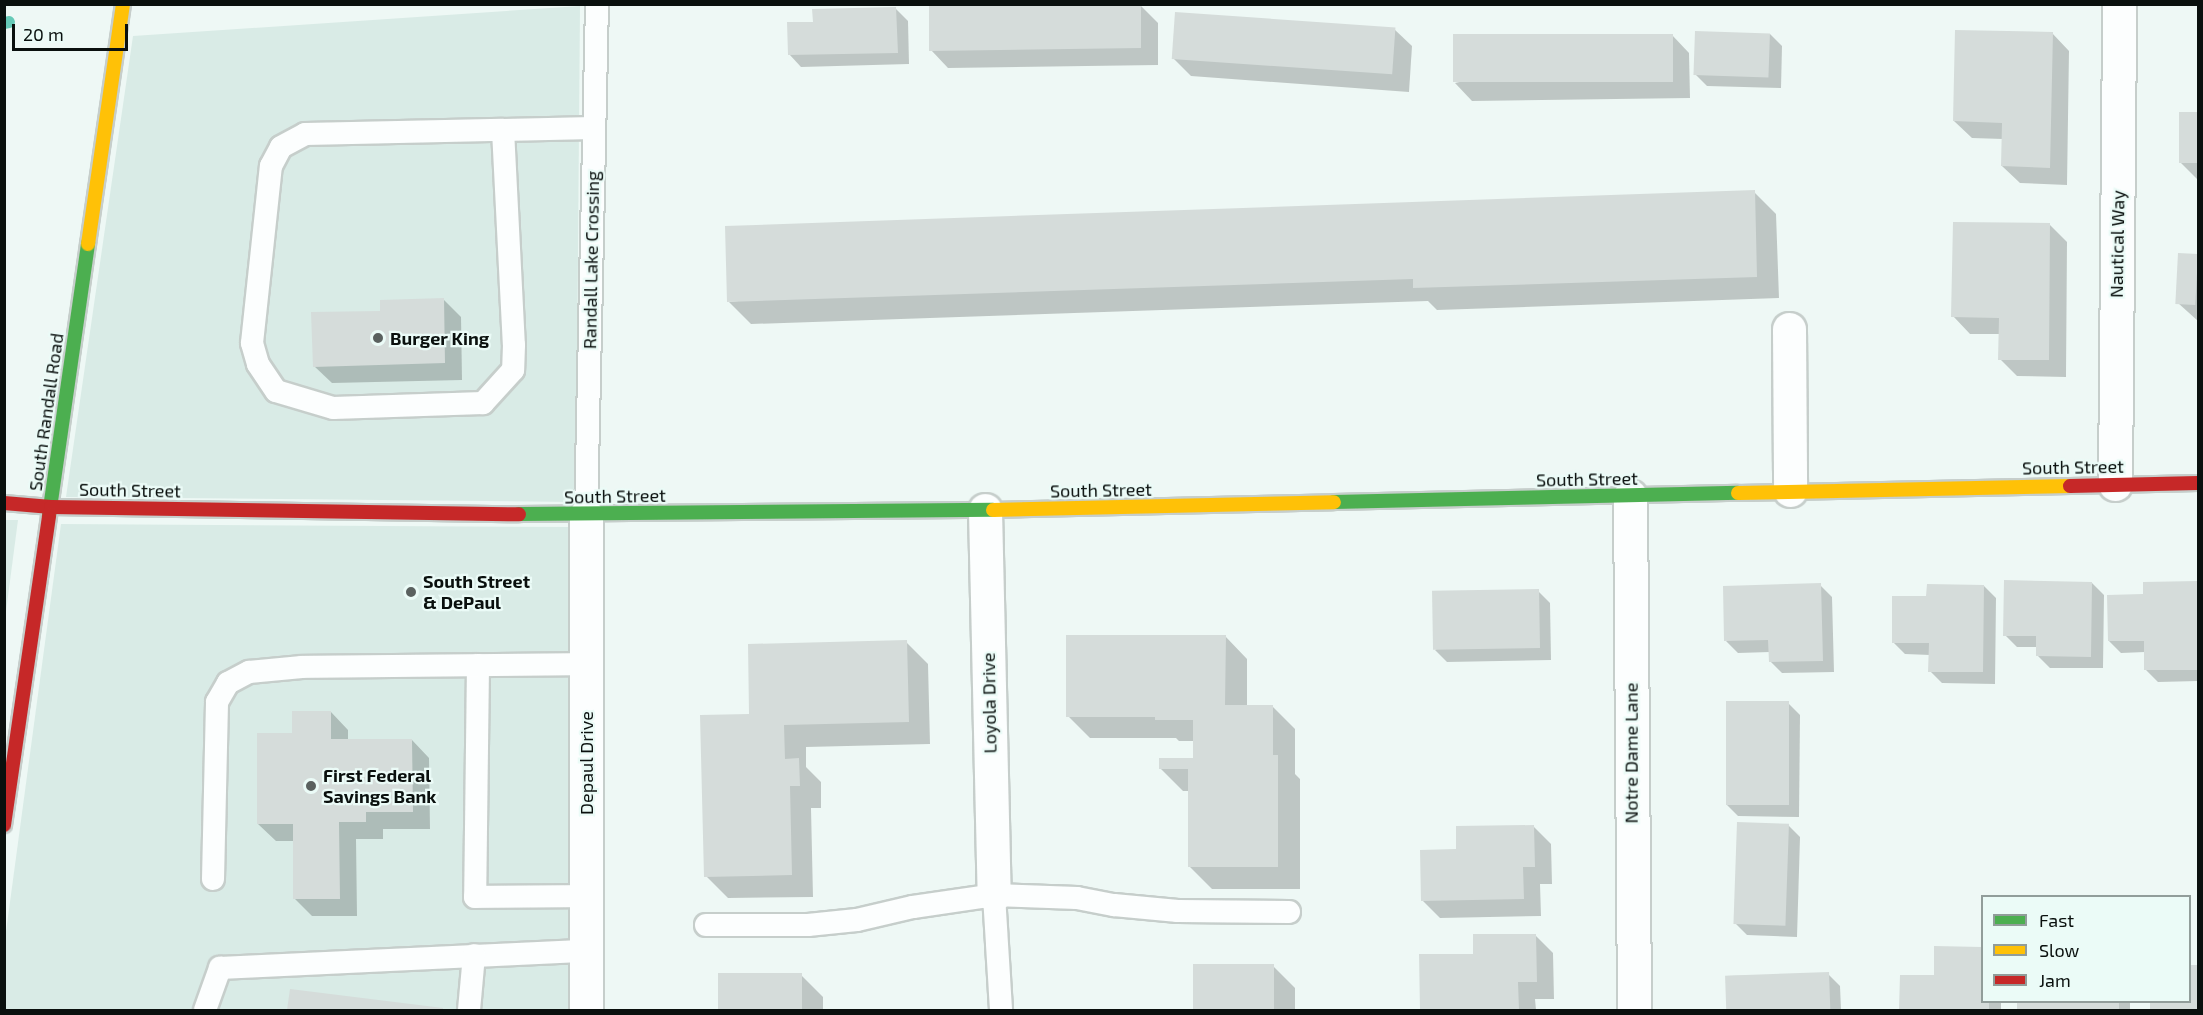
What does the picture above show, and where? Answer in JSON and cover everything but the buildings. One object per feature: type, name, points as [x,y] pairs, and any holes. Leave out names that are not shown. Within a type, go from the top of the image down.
[{"type":"street","name":"South Randall Road","points":[[4,825],[123,4]]},
{"type":"street","name":"Nautical Way","points":[[2115,484],[2120,4]]},
{"type":"street","points":[[1789,329],[1790,490]]},
{"type":"street","name":"South Street","points":[[4,503],[51,507],[586,515],[985,510],[1630,496],[1790,490],[2199,483]]},
{"type":"street","name":"Notre Dame Lane","points":[[1630,496],[1634,1011]]},
{"type":"street","name":"Loyola Drive","points":[[985,510],[994,895]]},
{"type":"street","name":"Depaul Drive","points":[[586,515],[586,1011]]},
{"type":"lane","name":"Randall Lake Crossing","points":[[586,515],[597,4]]},
{"type":"lane","points":[[503,130],[514,345],[513,370],[483,403],[333,408],[276,391],[258,364],[252,343],[271,166],[281,147],[305,134],[594,128]]},
{"type":"lane","points":[[213,879],[217,702],[228,683],[249,672],[267,669],[586,664]]},
{"type":"lane","points":[[478,665],[475,897],[586,896]]},
{"type":"lane","points":[[994,895],[1001,1011]]},
{"type":"lane","points":[[706,925],[808,925],[857,920],[913,907],[994,895],[1077,898],[1114,905],[1178,911],[1289,912]]},
{"type":"lane","points":[[205,1011],[220,968],[586,951]]},
{"type":"lane","points":[[469,1011],[474,956]]},
{"type":"shaded area","points":[[580,6],[576,502],[66,497],[133,36]]},
{"type":"shaded area","points":[[5,520],[18,520],[5,619]]},
{"type":"shaded area","points":[[61,524],[571,527],[592,1010],[5,1010],[5,939]]},
{"type":"waterway","points":[[4,23],[9,22]]},
{"type":"traffic: fast","points":[[49,515],[88,244]]},
{"type":"traffic: fast","points":[[1334,502],[1738,493]]},
{"type":"traffic: fast","points":[[519,514],[993,510]]},
{"type":"traffic: slow","points":[[88,244],[123,4]]},
{"type":"traffic: slow","points":[[1738,493],[2070,486]]},
{"type":"traffic: slow","points":[[993,510],[1334,502]]},
{"type":"traffic: jam","points":[[2070,486],[2198,483]]},
{"type":"traffic: jam","points":[[4,503],[51,507],[519,514]]},
{"type":"traffic: jam","points":[[4,825],[49,515]]},
{"type":"place","name":"Burger King","points":[[378,338]]},
{"type":"place","name":"South Street & DePaul","points":[[411,592]]},
{"type":"place","name":"First Federal Savings Bank","points":[[311,786]]}]
